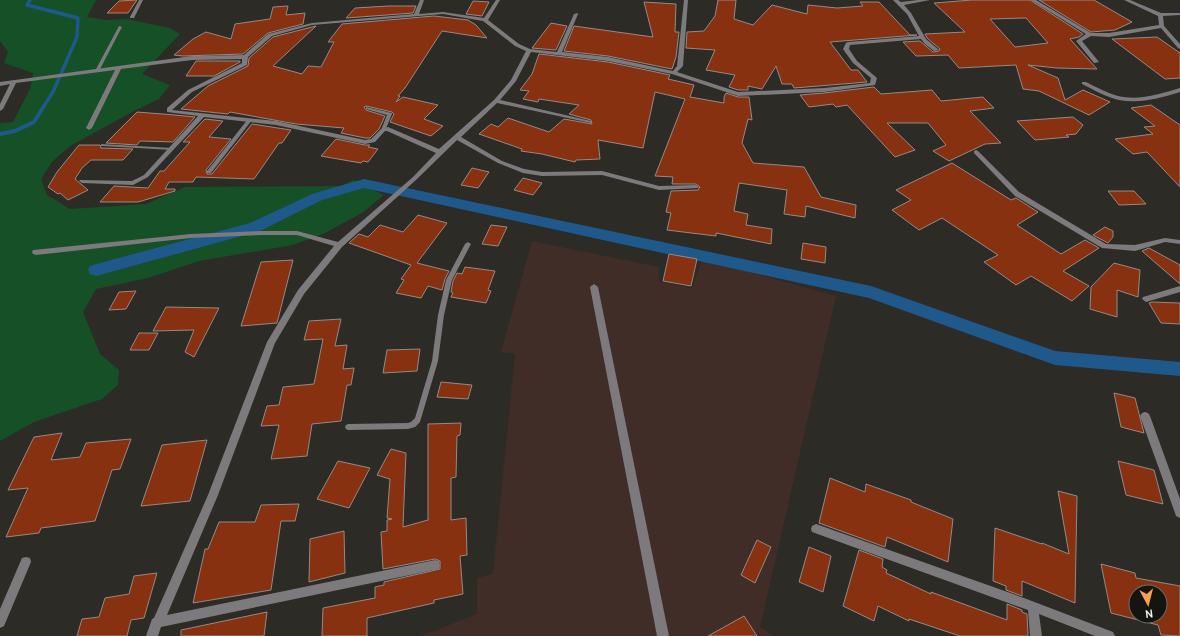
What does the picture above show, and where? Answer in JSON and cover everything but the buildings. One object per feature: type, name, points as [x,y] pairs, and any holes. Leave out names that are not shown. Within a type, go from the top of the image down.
[{"type":"street","points":[[132,17],[142,0]]},
{"type":"street","points":[[416,15],[422,0]]},
{"type":"street","points":[[485,20],[498,0]]},
{"type":"street","points":[[674,73],[680,66],[686,0]]},
{"type":"street","points":[[895,0],[911,15],[925,42],[936,50]]},
{"type":"street","points":[[901,4],[928,0]]},
{"type":"street","points":[[1033,0],[1090,34],[1109,35],[1162,26]]},
{"type":"street","points":[[1126,0],[1160,16],[1180,14]]},
{"type":"street","points":[[0,84],[192,58],[245,57],[270,35],[312,24],[443,13],[485,20],[517,45],[529,50],[608,59],[674,73],[738,94],[824,90],[873,84],[874,78],[855,62],[846,49],[848,44],[922,37]]},
{"type":"street","points":[[559,53],[576,14]]},
{"type":"street","points":[[1160,16],[1162,26],[1180,47]]},
{"type":"street","points":[[1090,34],[1079,41],[1096,62]]},
{"type":"street","points":[[152,636],[156,623],[213,495],[271,342],[301,292],[339,245],[415,178],[440,152],[496,101],[513,81],[529,50]]},
{"type":"street","points":[[245,57],[245,64],[190,91],[169,109],[170,111],[276,123],[365,142],[373,141],[383,130],[388,129],[440,152]]},
{"type":"street","points":[[90,128],[119,68]]},
{"type":"street","points":[[0,109],[15,81]]},
{"type":"street","points":[[1084,84],[1118,98],[1150,98],[1180,90]]},
{"type":"street","points":[[496,101],[589,122]]},
{"type":"street","points":[[82,181],[133,183],[146,176],[202,115]]},
{"type":"street","points":[[457,137],[500,162],[523,171],[542,174],[602,173],[659,188],[696,188]]},
{"type":"street","points":[[976,152],[1017,194],[1105,246],[1136,248],[1165,240],[1180,242]]},
{"type":"street","points":[[36,252],[191,236],[297,232],[339,245]]},
{"type":"street","points":[[594,287],[663,636]]},
{"type":"street","points":[[1146,299],[1180,289]]},
{"type":"street","points":[[1145,416],[1180,513]]},
{"type":"street","points":[[816,528],[1109,636]]},
{"type":"street","points":[[0,622],[26,562]]},
{"type":"street","points":[[156,623],[435,565]]},
{"type":"street","points":[[1033,607],[1036,636]]},
{"type":"lane","points":[[97,71],[120,27]]},
{"type":"lane","points":[[368,108],[390,114],[383,130]]},
{"type":"lane","points":[[209,172],[250,120]]},
{"type":"lane","points":[[102,145],[172,149]]},
{"type":"lane","points":[[348,427],[408,426],[413,425],[418,420],[435,361],[441,315],[449,280],[468,244]]},
{"type":"shaded area","points":[[532,241],[659,267],[659,282],[692,288],[702,259],[836,296],[760,627],[774,636],[421,636],[477,614],[477,578],[493,574],[515,354],[501,352]]},
{"type":"green space","points":[[0,0],[96,0],[87,17],[107,20],[127,19],[170,28],[180,34],[142,74],[170,85],[159,99],[70,146],[52,162],[41,179],[47,195],[70,209],[146,204],[185,187],[341,186],[353,180],[384,195],[362,213],[323,234],[293,245],[199,261],[148,278],[96,289],[83,312],[100,354],[119,370],[118,385],[102,399],[34,422],[0,441],[0,123],[13,122],[30,89],[33,73],[4,63],[8,52],[0,41]]},
{"type":"waterway","points":[[30,0],[27,5],[78,18],[77,37],[53,92],[40,112]]},
{"type":"waterway","points":[[0,134],[15,131],[34,122],[41,111]]},
{"type":"waterway","points":[[96,270],[255,227],[317,197],[364,183],[871,292],[1055,358],[1180,369]]}]
